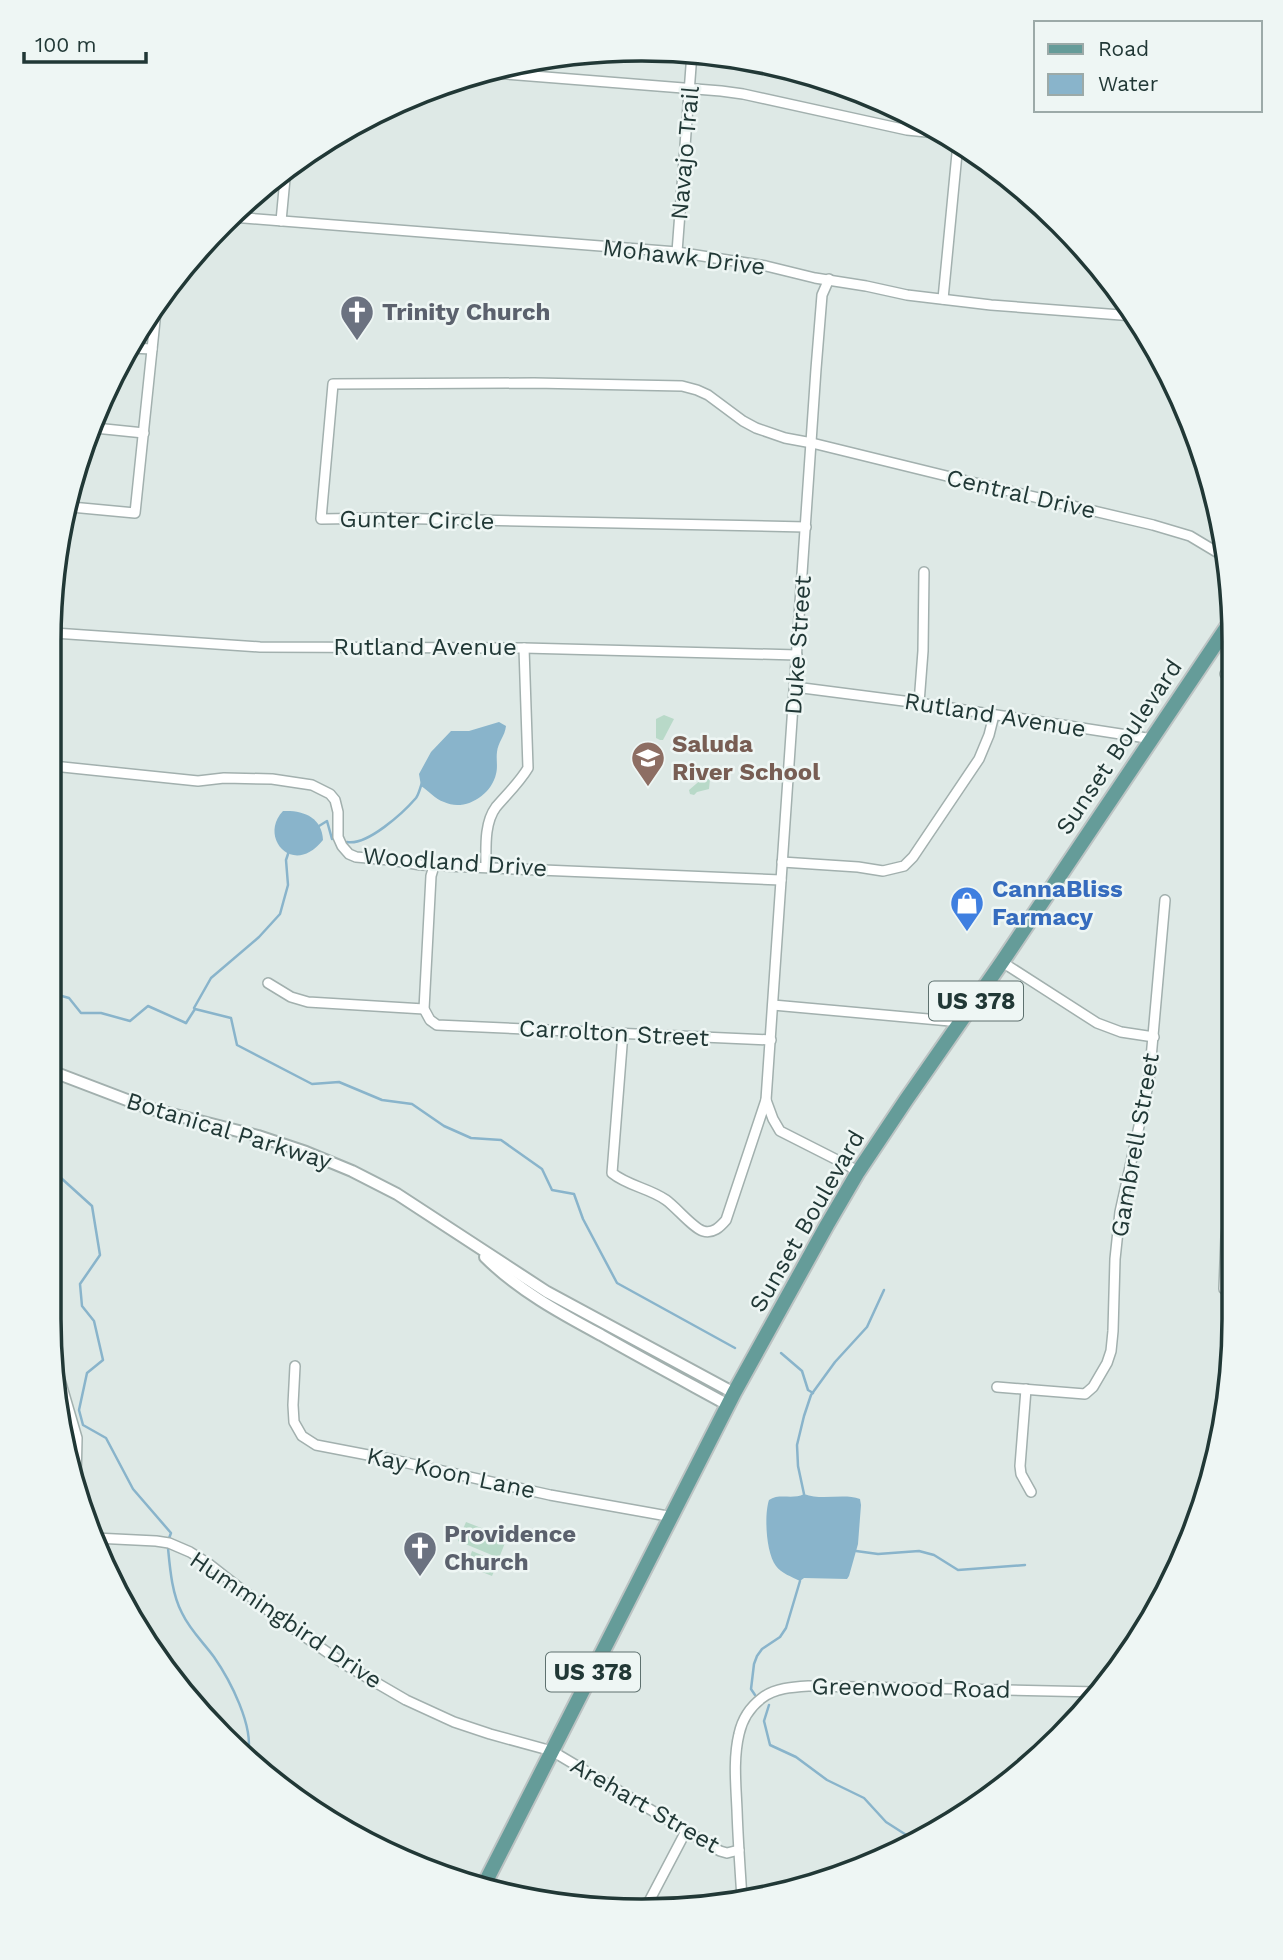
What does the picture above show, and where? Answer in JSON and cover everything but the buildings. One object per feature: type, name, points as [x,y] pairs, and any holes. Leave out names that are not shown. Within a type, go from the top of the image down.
[{"type":"main road","name":"Sunset Boulevard","points":[[488,1878],[732,1399],[858,1172],[1222,635]]},
{"type":"street","name":"Navajo Trail","points":[[677,252],[691,63]]},
{"type":"street","points":[[517,75],[743,94],[917,131]]},
{"type":"street","points":[[943,299],[957,155]]},
{"type":"street","points":[[281,221],[285,184]]},
{"type":"street","name":"Mohawk Drive","points":[[245,218],[677,252],[742,261],[907,295],[991,305],[1121,315]]},
{"type":"street","name":"Duke Street","points":[[829,279],[822,295],[766,1100],[780,1131],[858,1172]]},
{"type":"street","points":[[77,507],[135,513],[154,326]]},
{"type":"street","points":[[141,348],[152,349]]},
{"type":"street","name":"Gunter Circle","points":[[806,527],[321,519],[333,384],[534,383],[682,386],[709,395],[756,428],[785,438],[812,443]]},
{"type":"street","points":[[102,429],[144,433]]},
{"type":"street","name":"Central Drive","points":[[812,443],[1153,524],[1190,536],[1215,551]]},
{"type":"street","points":[[919,703],[924,572]]},
{"type":"street","name":"Rutland Avenue","points":[[61,633],[260,647],[524,648],[797,655]]},
{"type":"street","points":[[486,867],[489,823],[495,809],[520,782],[528,768],[524,648]]},
{"type":"street","name":"Rutland Avenue","points":[[795,687],[1153,739]]},
{"type":"street","points":[[782,862],[883,871],[904,866],[913,857],[979,758],[989,736],[994,715]]},
{"type":"street","name":"Woodland Drive","points":[[61,767],[198,781],[224,778],[272,779],[312,785],[330,794],[335,800],[338,837],[349,854],[356,857],[434,866],[781,880]]},
{"type":"street","points":[[268,984],[291,997],[308,1002],[424,1009],[431,876],[434,866]]},
{"type":"street","name":"Gambrell Street","points":[[1026,1389],[1085,1394],[1093,1387],[1111,1351],[1120,1212],[1143,1110],[1154,1037],[1166,900]]},
{"type":"street","points":[[1002,962],[1097,1023],[1121,1032],[1154,1037]]},
{"type":"street","points":[[773,1005],[961,1022]]},
{"type":"street","name":"Carrolton Street","points":[[424,1009],[429,1020],[437,1025],[771,1040]]},
{"type":"street","points":[[623,1033],[612,1173],[620,1180],[666,1200],[687,1217],[694,1227],[705,1232],[713,1231],[726,1220],[766,1100]]},
{"type":"street","name":"Botanical Parkway","points":[[61,1075],[148,1108],[258,1136],[352,1171],[397,1194],[547,1292],[732,1399]]},
{"type":"street","name":"Kay Koon Lane","points":[[295,1366],[295,1422],[302,1436],[316,1445],[550,1495],[673,1517]]},
{"type":"street","points":[[997,1387],[1026,1389],[1020,1466],[1021,1474],[1031,1492]]},
{"type":"street","points":[[69,1412],[77,1438],[77,1451]]},
{"type":"street","name":"Hummingbird Drive","points":[[104,1538],[156,1541],[190,1552],[344,1664],[406,1700],[460,1724],[552,1751]]},
{"type":"street","name":"Greenwood Road","points":[[739,1850],[735,1780],[741,1727],[746,1716],[761,1699],[772,1692],[809,1686],[1086,1692]]},
{"type":"street","name":"Arehart Street","points":[[552,1751],[720,1852],[739,1850]]},
{"type":"street","points":[[650,1899],[686,1830]]},
{"type":"street","points":[[739,1850],[742,1890]]},
{"type":"green space","points":[[664,715],[674,719],[663,740],[660,740],[656,738],[656,719]]},
{"type":"green space","points":[[703,778],[710,779],[709,789],[690,794],[689,790]]},
{"type":"green space","points":[[466,1522],[507,1538],[499,1558],[458,1541]]},
{"type":"green space","points":[[472,1551],[498,1562],[492,1576],[467,1566]]},
{"type":"water","points":[[499,722],[506,726],[498,748],[496,774],[483,795],[468,803],[452,805],[438,799],[421,786],[419,774],[431,752],[451,731],[469,731]]},
{"type":"water","points":[[283,811],[298,812],[315,820],[323,840],[312,851],[301,855],[282,850],[274,832],[276,821]]},
{"type":"water","points":[[804,1494],[860,1499],[858,1544],[847,1579],[804,1578],[800,1581],[776,1566],[767,1534],[769,1500]]},
{"type":"waterway","points":[[347,842],[364,839],[384,827],[416,798],[422,783]]},
{"type":"waterway","points":[[319,826],[327,821],[332,839]]},
{"type":"waterway","points":[[194,1008],[211,978],[259,937],[280,914],[288,885],[288,854]]},
{"type":"waterway","points":[[61,996],[69,998],[81,1013],[101,1013],[130,1021],[148,1006],[186,1023]]},
{"type":"waterway","points":[[186,1023],[195,1009],[231,1018],[237,1045],[312,1084],[339,1082],[382,1100],[412,1104],[444,1126],[471,1138],[501,1140],[542,1169],[552,1190],[574,1194],[583,1219],[617,1283],[735,1348]]},
{"type":"waterway","points":[[61,1178],[92,1206],[100,1255],[80,1284],[82,1306],[94,1321],[103,1360],[87,1373],[79,1410],[83,1425],[106,1438],[133,1489],[171,1533],[168,1541]]},
{"type":"waterway","points":[[804,1494],[797,1445],[811,1395],[835,1362],[867,1327],[884,1290]]},
{"type":"waterway","points":[[781,1353],[802,1371],[808,1390],[813,1393]]},
{"type":"waterway","points":[[168,1548],[172,1581],[179,1606],[233,1690],[244,1717],[249,1746]]},
{"type":"waterway","points":[[856,1551],[878,1554],[919,1551],[934,1555],[958,1570],[1025,1565]]},
{"type":"waterway","points":[[755,1695],[751,1689],[757,1656],[762,1649],[780,1637],[786,1628],[800,1581]]},
{"type":"waterway","points":[[769,1705],[764,1721],[770,1745],[796,1757],[827,1780],[864,1798],[886,1822],[906,1835]]},
{"type":"place","name":"Trinity Church","points":[[357,342]]},
{"type":"place","name":"Saluda River School","points":[[648,788]]},
{"type":"place","name":"CannaBliss Farmacy","points":[[967,933]]},
{"type":"place","name":"Providence Church","points":[[420,1578]]}]
